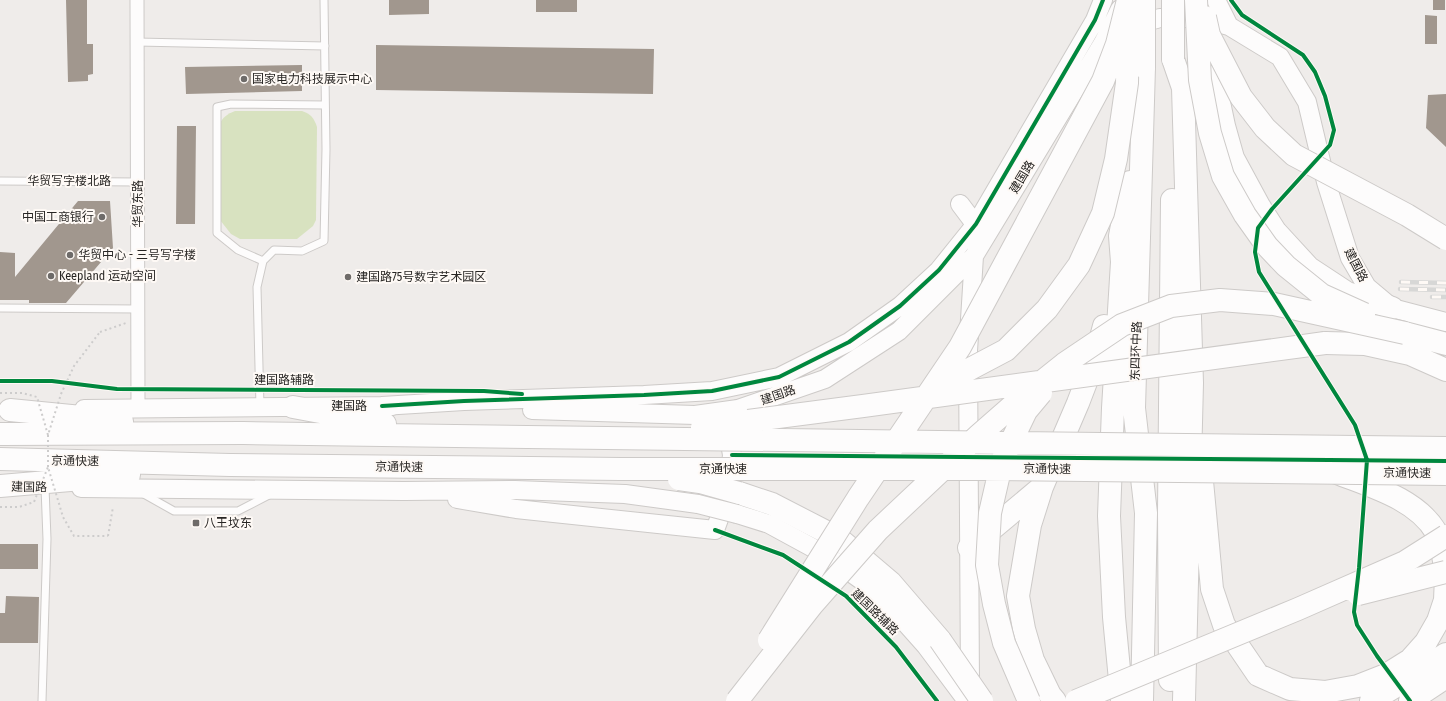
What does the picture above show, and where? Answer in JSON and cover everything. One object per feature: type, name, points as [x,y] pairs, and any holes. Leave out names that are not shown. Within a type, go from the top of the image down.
[{"type":"highway","points":[[863,406],[937,387],[1006,350],[1047,309],[1079,265],[1103,213],[1116,159],[1126,83],[1127,0]]},
{"type":"highway","points":[[731,701],[858,498],[960,347],[1103,81],[1117,44],[1127,0]]},
{"type":"highway","name":"东四环中路","points":[[1142,701],[1146,513],[1134,408],[1144,68],[1144,0]]},
{"type":"highway","points":[[1170,701],[1169,512],[1174,59],[1173,0]]},
{"type":"highway","points":[[1196,0],[1200,80],[1210,133],[1223,176],[1245,215],[1267,246],[1286,266],[1322,295],[1405,333]]},
{"type":"highway","points":[[1201,0],[1209,35],[1212,70],[1224,126],[1233,158],[1259,206],[1275,231],[1309,268],[1347,293],[1392,308]]},
{"type":"highway","points":[[1209,35],[1241,97],[1265,128],[1294,155],[1407,215],[1446,239]]},
{"type":"highway","points":[[1174,59],[1183,88],[1192,383],[1184,701]]},
{"type":"highway","points":[[1122,701],[1114,617],[1109,516],[1113,408],[1122,262],[1120,236],[1143,106]]},
{"type":"highway","points":[[1055,701],[1050,695],[1033,660],[1024,629],[1018,596],[1030,525],[1042,487],[1078,403],[1096,356],[1122,262]]},
{"type":"highway","points":[[737,701],[812,605],[878,530],[979,435],[1064,364],[1122,325],[1171,306],[1220,300],[1274,304],[1405,333],[1446,344]]},
{"type":"highway","points":[[606,438],[737,423],[1325,343],[1365,344],[1410,354],[1446,370]]},
{"type":"highway","points":[[1029,701],[1004,643],[994,604],[987,565],[990,513],[1002,461],[1026,411],[1064,364]]},
{"type":"highway","points":[[1192,383],[1212,589],[1224,625],[1258,675],[1290,689],[1325,692],[1358,686],[1380,690],[1413,667],[1446,654]]},
{"type":"highway","points":[[3,404],[243,433]]},
{"type":"highway","points":[[293,407],[439,435]]},
{"type":"highway","points":[[0,434],[243,433],[466,435],[1446,448]]},
{"type":"highway","name":"京通快速","points":[[0,459],[230,465],[468,468],[985,469],[1446,474]]},
{"type":"highway","points":[[0,487],[230,465]]},
{"type":"highway","points":[[621,469],[700,482],[738,503],[772,504],[838,538],[891,583],[940,640],[982,701]]},
{"type":"highway","points":[[1336,472],[1404,501],[1424,516],[1436,533],[1443,555],[1446,574],[1445,600],[1438,621],[1413,667]]},
{"type":"highway","points":[[970,548],[1042,487]]},
{"type":"highway","points":[[1076,701],[1298,609],[1405,562],[1446,536]]},
{"type":"highway","points":[[1298,609],[1446,574]]},
{"type":"highway","points":[[1410,701],[1446,677]]},
{"type":"highway","points":[[1437,701],[1446,695]]},
{"type":"street","name":"华贸东路","points":[[137,0],[138,408]]},
{"type":"street","points":[[382,406],[464,401],[644,395],[712,391],[779,377],[849,342],[900,306],[980,231],[1096,20],[1103,0]]},
{"type":"street","points":[[1103,43],[1127,0]]},
{"type":"street","points":[[1216,0],[1229,26]]},
{"type":"street","points":[[1226,0],[1229,26]]},
{"type":"street","name":"建国路","points":[[3,404],[138,408],[382,406],[695,415],[738,409],[825,379],[899,332],[974,256],[980,231],[1103,43],[1135,24],[1160,18],[1198,18],[1229,26],[1280,57],[1306,102],[1326,182],[1350,258],[1367,287],[1392,308],[1446,322]]},
{"type":"street","points":[[960,204],[980,231]]},
{"type":"street","points":[[970,701],[968,351],[974,256]]},
{"type":"street","points":[[404,491],[516,509],[714,530],[727,497],[732,455],[726,419],[712,391]]},
{"type":"street","name":"建国路","points":[[0,487],[404,491],[515,490],[625,494],[698,504],[738,503],[768,524],[826,555],[878,592],[926,646],[967,701]]},
{"type":"lane","points":[[260,407],[257,287],[263,261],[274,250],[302,251],[324,242],[324,0]]},
{"type":"lane","points":[[137,42],[324,46]]},
{"type":"lane","points":[[263,261],[238,250],[217,233],[217,107],[231,104],[325,105]]},
{"type":"lane","name":"华贸写字楼北路","points":[[0,181],[138,182]]},
{"type":"lane","points":[[0,308],[138,314]]},
{"type":"lane","points":[[42,701],[47,538],[45,487]]},
{"type":"path","points":[[48,435],[61,394],[74,366],[100,332],[138,314]]},
{"type":"path","points":[[59,382],[74,384]]},
{"type":"path","points":[[3,404],[22,393],[37,397],[48,435],[48,467],[63,517],[74,536],[108,536],[113,508]]},
{"type":"path","points":[[0,508],[19,507],[34,502],[48,467]]},
{"type":"green space","points":[[235,111],[302,111],[310,115],[315,121],[317,127],[316,220],[313,226],[297,239],[240,239],[231,234],[220,220],[219,125],[226,116]]},
{"type":"building","points":[[66,0],[87,0],[87,44],[93,44],[93,74],[88,75],[88,81],[68,82]]},
{"type":"building","points":[[389,0],[429,0],[429,14],[389,15]]},
{"type":"building","points":[[536,0],[577,0],[577,12],[536,12]]},
{"type":"building","points":[[1433,0],[1445,0],[1445,10],[1433,10]]},
{"type":"building","points":[[1425,15],[1437,16],[1437,44],[1425,44]]},
{"type":"building","points":[[376,45],[654,49],[653,94],[376,90]]},
{"type":"building","name":"国家电力科技展示中心","points":[[302,65],[302,91],[186,94],[185,67]]},
{"type":"building","points":[[1446,94],[1446,147],[1426,128],[1428,95]]},
{"type":"building","points":[[177,126],[196,126],[195,224],[176,224]]},
{"type":"building","name":"华贸中心 - 三号写字楼","points":[[78,201],[110,201],[113,248],[66,303],[29,303],[29,300],[0,300],[0,252],[15,253],[15,277]]},
{"type":"building","points":[[0,544],[38,544],[38,569],[0,569]]},
{"type":"building","points":[[6,596],[39,597],[38,643],[0,643],[0,613],[5,613]]},
{"type":"railway","points":[[1401,282],[1446,283]]},
{"type":"railway","points":[[1400,289],[1446,290]]},
{"type":"railway","points":[[1432,297],[1446,297]]},
{"type":"cycle path","points":[[382,406],[464,401],[644,395],[712,391],[779,377],[849,342],[900,306],[939,270],[976,224],[1095,20],[1103,0]]},
{"type":"cycle path","points":[[1231,0],[1242,15],[1303,55],[1315,72],[1325,96],[1334,130],[1330,145],[1272,209],[1258,228],[1255,252],[1259,272],[1355,425],[1367,460],[1359,568],[1354,612],[1357,625],[1377,656],[1410,701]]},
{"type":"cycle path","name":"建国路辅路","points":[[0,381],[52,381],[117,389],[484,391],[522,394]]},
{"type":"cycle path","points":[[732,455],[1446,461]]},
{"type":"cycle path","name":"建国路辅路","points":[[715,530],[783,555],[846,596],[896,647],[937,701]]},
{"type":"place","name":"国家电力科技展示中心","points":[[244,79]]},
{"type":"place","name":"中国工商银行","points":[[102,217]]},
{"type":"place","name":"华贸中心 - 三号写字楼","points":[[70,255]]},
{"type":"place","name":"Keepland 运动空间","points":[[51,276]]},
{"type":"place","name":"建国路75号数字艺术园区","points":[[348,277]]},
{"type":"place","name":"八王坟东","points":[[196,523]]}]
